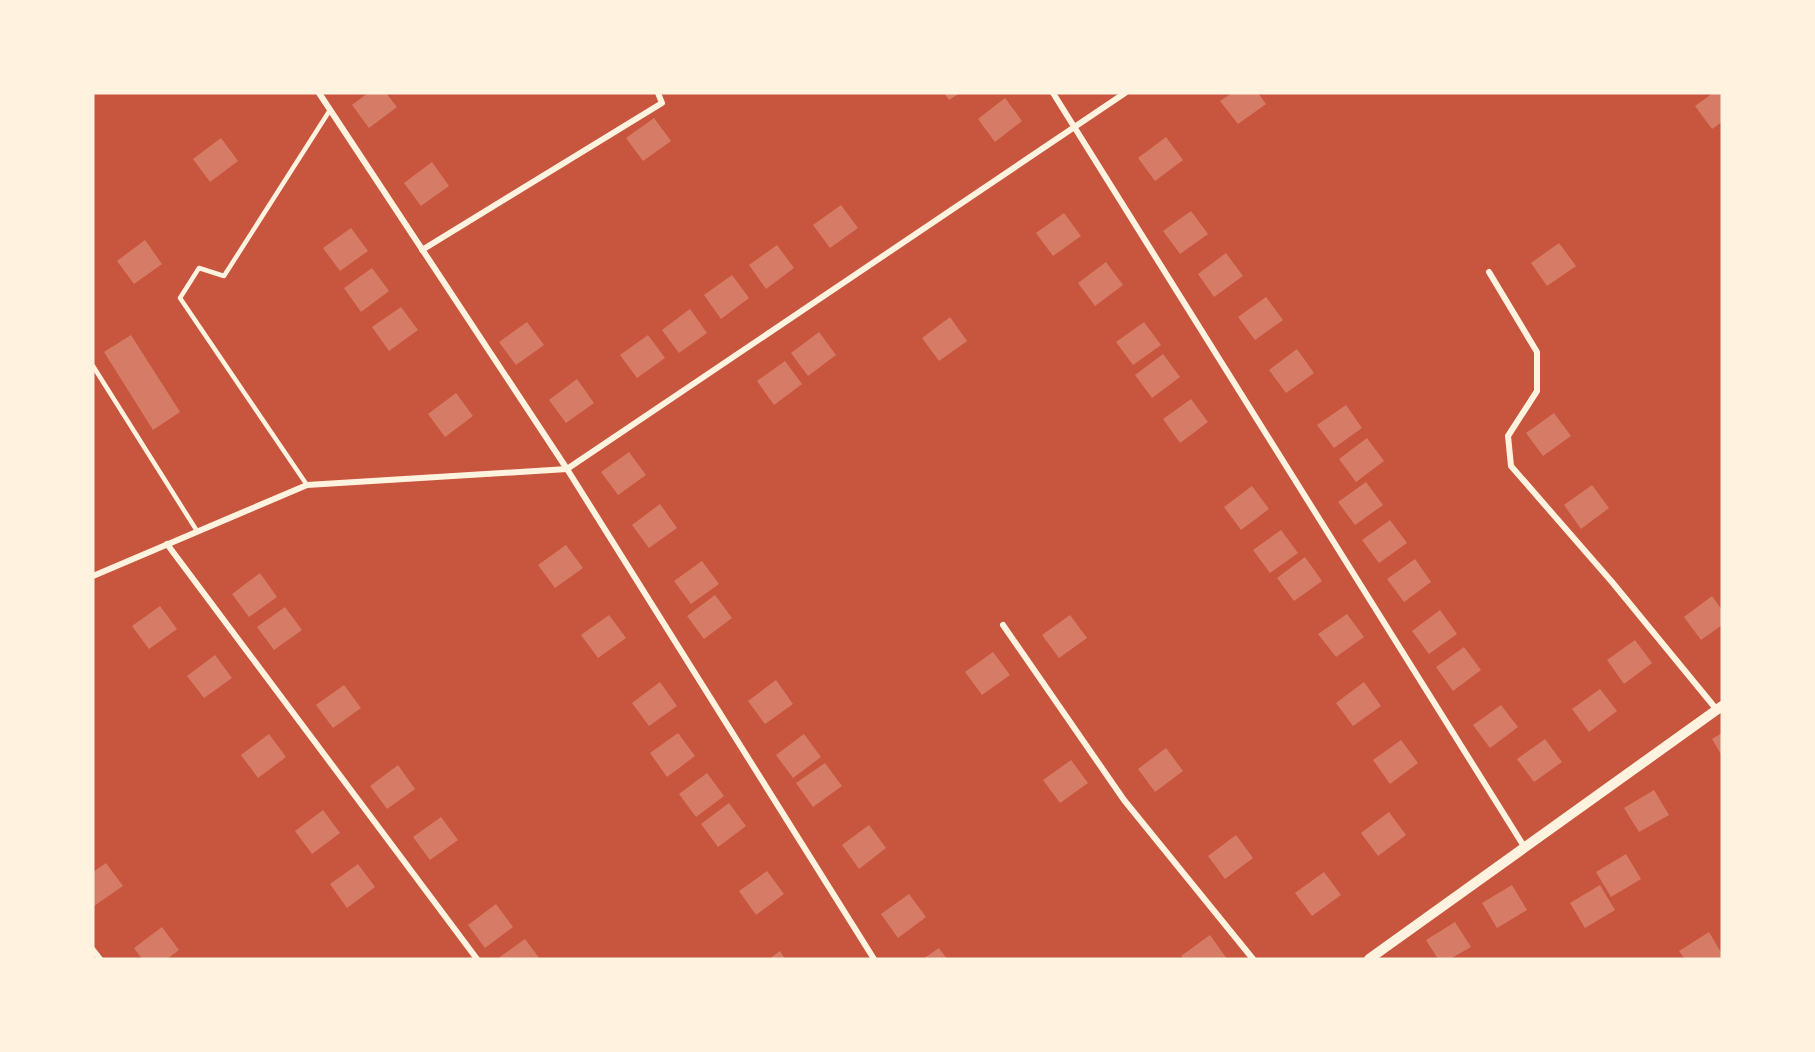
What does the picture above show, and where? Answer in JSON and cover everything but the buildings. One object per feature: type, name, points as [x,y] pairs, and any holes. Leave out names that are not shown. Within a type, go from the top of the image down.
[{"type":"street","points":[[319,93],[567,469],[873,959]]},
{"type":"street","points":[[422,250],[662,103],[658,93]]},
{"type":"street","points":[[1053,93],[1525,848]]},
{"type":"street","points":[[93,576],[307,484],[567,469],[1125,93]]},
{"type":"street","points":[[1369,959],[1720,708],[1511,466],[1508,436],[1537,391],[1537,352],[1490,272]]},
{"type":"street","points":[[167,544],[477,959]]},
{"type":"street","points":[[1003,625],[1124,800],[1253,959]]},
{"type":"street","points":[[93,950],[100,959]]},
{"type":"lane","points":[[307,484],[180,298],[199,268],[224,276],[330,110]]},
{"type":"lane","points":[[93,366],[197,531]]}]
